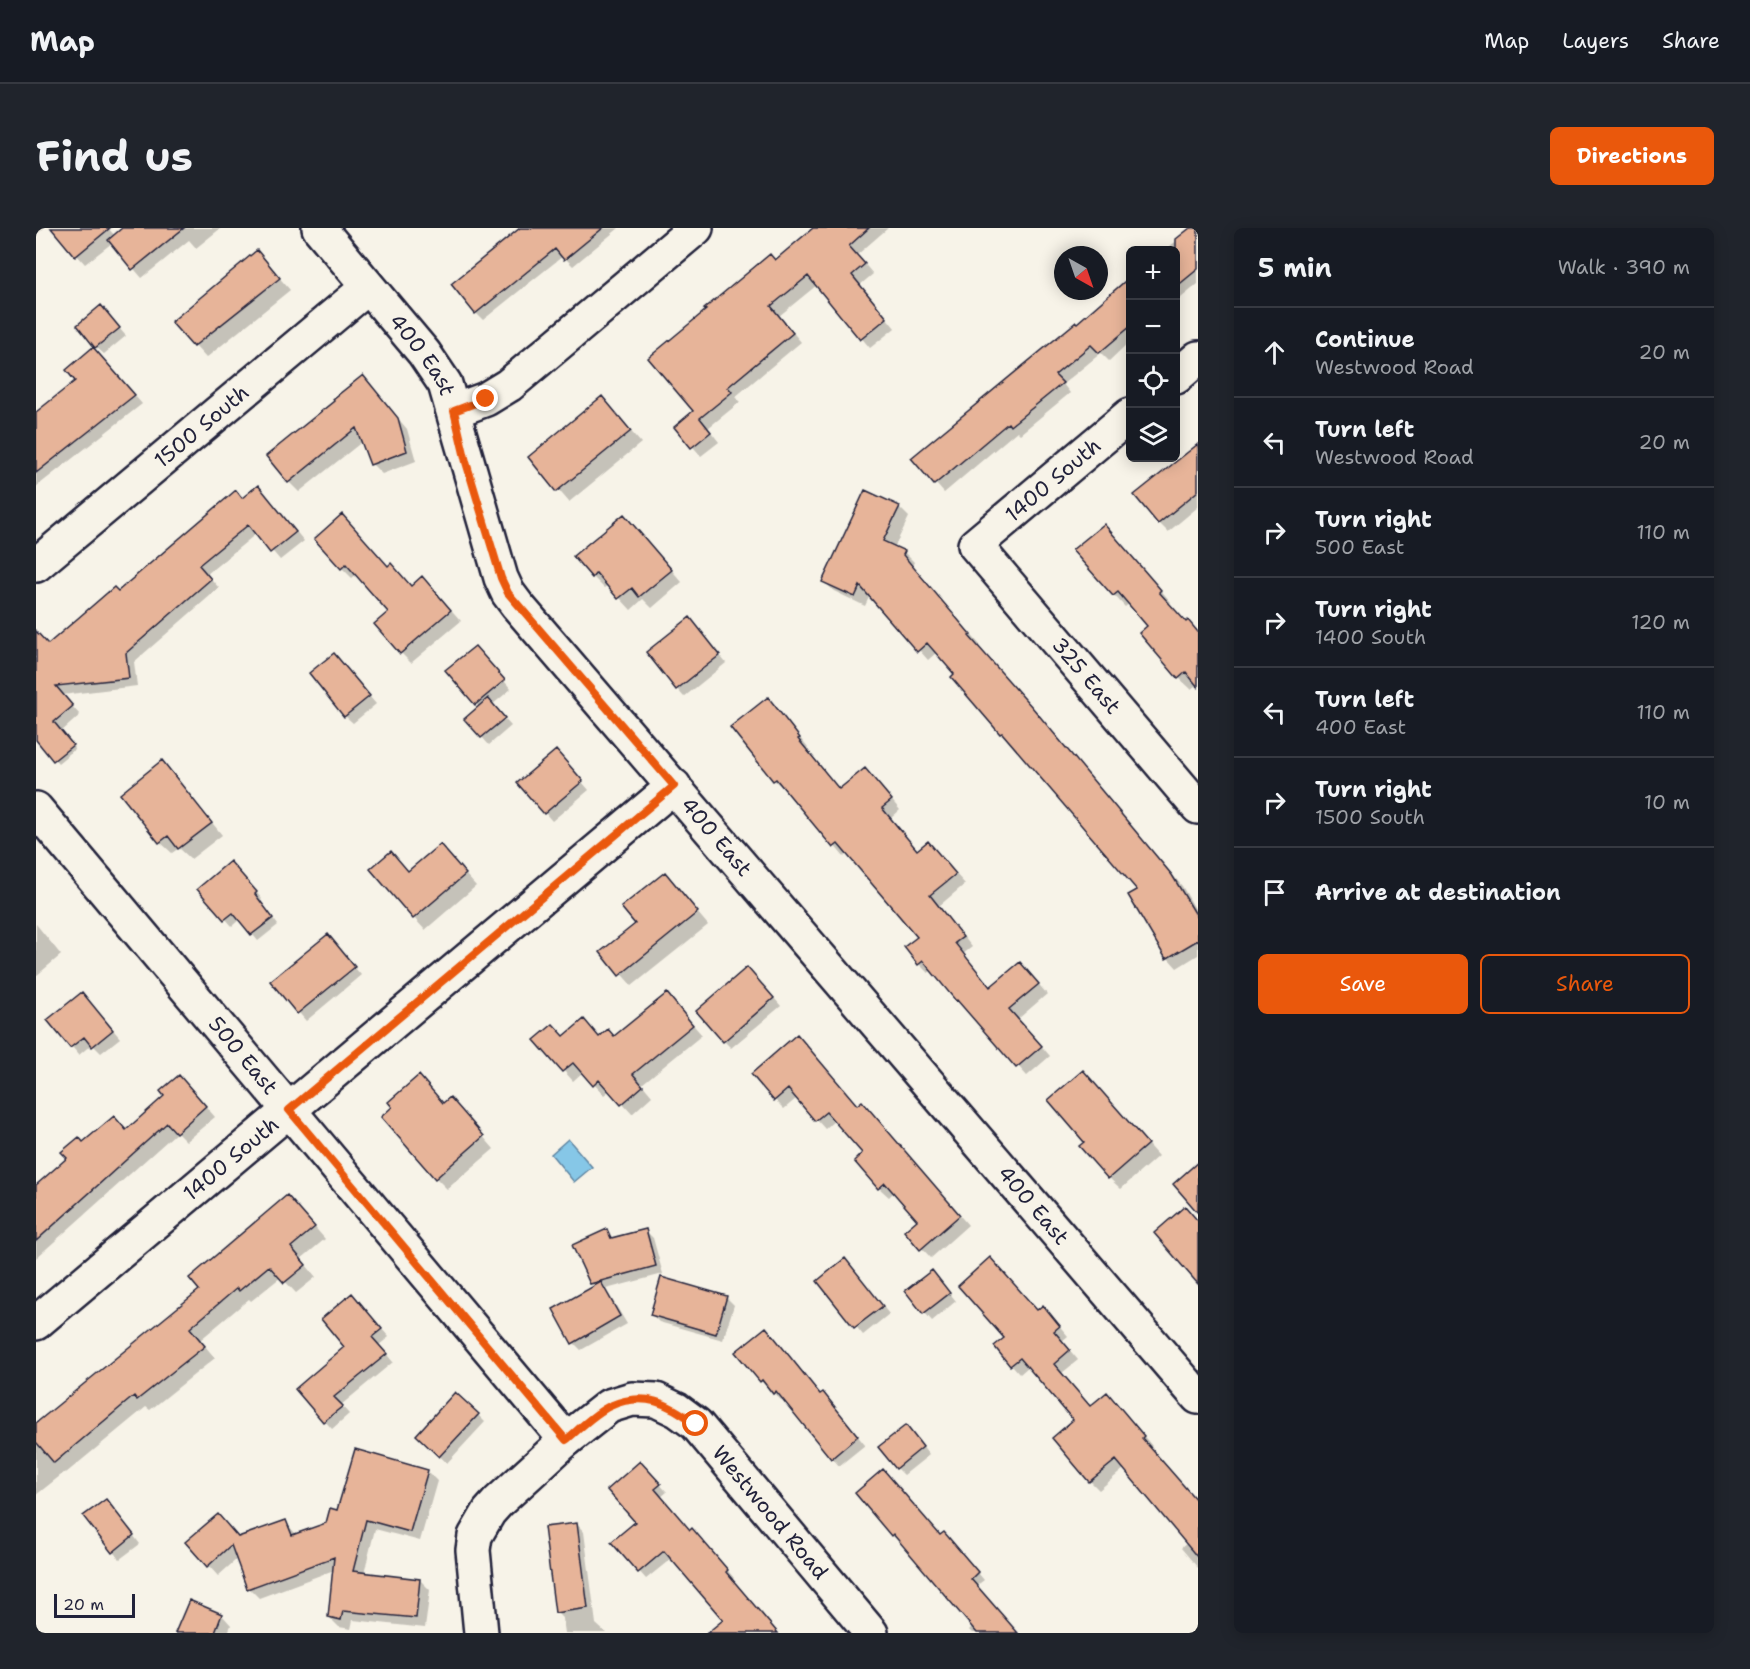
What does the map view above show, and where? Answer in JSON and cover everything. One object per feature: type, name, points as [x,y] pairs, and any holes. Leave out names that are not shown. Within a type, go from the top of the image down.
[{"type":"street","name":"400 East","points":[[319,228],[438,372],[445,384],[501,578],[508,593],[1198,1397]]},
{"type":"street","points":[[454,411],[486,399],[509,385],[696,228]]},
{"type":"street","name":"1500 South","points":[[36,565],[368,287]]},
{"type":"street","points":[[1180,374],[1198,358]]},
{"type":"street","name":"1400 South","points":[[975,545],[1126,419]]},
{"type":"street","name":"325 East","points":[[975,545],[1198,807]]},
{"type":"street","name":"1400 South","points":[[36,1323],[674,786]]},
{"type":"street","name":"500 East","points":[[36,809],[566,1440]]},
{"type":"street","name":"Westwood Road","points":[[481,1633],[473,1563],[475,1536],[489,1512],[566,1440],[609,1406],[632,1399],[656,1400],[677,1410],[696,1424],[871,1633]]},
{"type":"water","points":[[568,1139],[592,1167],[574,1182],[551,1154]]},
{"type":"building","points":[[51,228],[110,228],[75,257]]},
{"type":"building","points":[[122,228],[184,228],[132,270],[108,240]]},
{"type":"building","points":[[520,228],[603,228],[564,260],[555,249],[475,314],[451,284]]},
{"type":"building","points":[[813,228],[869,228],[849,246],[865,264],[852,275],[887,318],[860,340],[808,276],[771,306],[793,333],[728,387],[732,392],[700,418],[711,432],[691,448],[674,427],[693,411],[648,358],[770,254],[775,260]]},
{"type":"building","points":[[1190,228],[1198,228],[1198,269],[1180,284],[1180,246],[1176,246],[1176,239]]},
{"type":"building","points":[[257,250],[280,278],[193,347],[171,322]]},
{"type":"building","points":[[1126,280],[1126,330],[1099,353],[1091,345],[1055,375],[1063,383],[1010,426],[1008,423],[934,485],[911,458],[1103,300],[1108,300],[1108,296]]},
{"type":"building","points":[[101,305],[120,328],[95,348],[77,325]]},
{"type":"building","points":[[93,347],[135,395],[36,473],[36,412],[75,381],[66,370]]},
{"type":"building","points":[[363,375],[398,418],[407,451],[370,465],[356,428],[288,483],[266,456]]},
{"type":"building","points":[[602,396],[631,431],[556,492],[528,457]]},
{"type":"building","points":[[1198,444],[1198,491],[1158,524],[1134,495],[1175,462],[1180,462],[1180,458]]},
{"type":"building","points":[[258,485],[296,532],[270,553],[248,525],[199,565],[211,579],[126,653],[129,678],[56,686],[73,706],[54,722],[73,745],[53,761],[36,740],[36,631],[48,644],[114,587],[118,591],[236,490],[242,498]]},
{"type":"building","points":[[865,490],[900,506],[883,541],[905,551],[903,555],[971,635],[969,636],[1032,707],[1172,875],[1198,918],[1198,940],[1166,959],[1128,895],[1137,890],[951,677],[954,674],[927,643],[917,652],[860,586],[855,597],[822,582]]},
{"type":"building","points":[[342,514],[388,566],[391,563],[411,586],[422,576],[451,610],[400,654],[374,624],[388,612],[346,564],[341,569],[314,539]]},
{"type":"building","points":[[624,514],[672,570],[639,597],[632,588],[618,599],[596,573],[592,578],[573,556]]},
{"type":"building","points":[[1104,524],[1161,590],[1159,592],[1198,632],[1198,687],[1186,672],[1178,679],[1139,633],[1147,626],[1118,592],[1113,596],[1072,550]]},
{"type":"building","points":[[690,617],[720,655],[676,690],[646,652]]},
{"type":"building","points":[[475,646],[505,680],[475,705],[445,670]]},
{"type":"building","points":[[334,653],[370,696],[344,717],[309,673]]},
{"type":"building","points":[[768,697],[800,738],[798,739],[839,789],[865,768],[892,800],[882,808],[917,850],[928,841],[956,874],[930,895],[963,937],[955,943],[990,987],[1020,962],[1039,984],[1009,1009],[1042,1046],[1016,1068],[923,961],[918,965],[904,947],[917,937],[838,844],[833,848],[776,779],[773,781],[730,727]]},
{"type":"building","points":[[488,698],[505,718],[481,738],[464,719]]},
{"type":"building","points":[[556,750],[583,781],[544,814],[517,783]]},
{"type":"building","points":[[162,760],[212,823],[178,849],[168,836],[159,843],[120,794]]},
{"type":"building","points":[[440,844],[466,874],[413,919],[370,869],[391,851],[408,871]]},
{"type":"building","points":[[230,861],[257,892],[255,894],[273,918],[251,935],[233,913],[224,920],[197,889]]},
{"type":"building","points":[[665,872],[698,912],[619,976],[600,952],[635,924],[621,907]]},
{"type":"building","points":[[328,934],[355,967],[297,1014],[270,981]]},
{"type":"building","points":[[747,967],[774,998],[723,1042],[696,1011]]},
{"type":"building","points":[[82,992],[113,1030],[92,1047],[84,1037],[70,1048],[47,1020]]},
{"type":"building","points":[[667,993],[693,1025],[633,1074],[643,1086],[621,1105],[599,1080],[593,1086],[573,1063],[562,1072],[534,1040],[553,1024],[564,1036],[584,1019],[599,1037],[608,1029],[614,1036]]},
{"type":"building","points":[[797,1034],[857,1105],[862,1101],[960,1215],[920,1250],[904,1231],[917,1220],[885,1183],[878,1189],[854,1161],[862,1153],[826,1112],[815,1121],[788,1089],[774,1101],[751,1074]]},
{"type":"building","points":[[1083,1070],[1148,1144],[1108,1179],[1079,1146],[1084,1142],[1048,1100]]},
{"type":"building","points":[[179,1075],[206,1106],[176,1133],[167,1123],[36,1241],[36,1185],[67,1158],[61,1152],[79,1137],[83,1142],[114,1116],[126,1130],[164,1096],[160,1091]]},
{"type":"building","points":[[419,1075],[443,1103],[450,1097],[484,1136],[435,1179],[381,1117],[392,1107],[388,1102]]},
{"type":"building","points":[[1198,1162],[1198,1213],[1173,1184]]},
{"type":"building","points":[[287,1195],[315,1227],[291,1247],[306,1265],[284,1283],[269,1266],[239,1291],[237,1288],[190,1328],[205,1346],[137,1400],[134,1396],[54,1463],[36,1442],[36,1423],[199,1290],[189,1278]]},
{"type":"building","points":[[1185,1206],[1198,1221],[1198,1284],[1154,1233]]},
{"type":"building","points":[[607,1229],[611,1238],[646,1229],[656,1266],[590,1284],[572,1245]]},
{"type":"building","points":[[990,1257],[1037,1310],[1043,1305],[1060,1326],[1054,1331],[1070,1350],[1054,1364],[1090,1406],[1107,1392],[1144,1436],[1142,1438],[1198,1502],[1198,1558],[1116,1460],[1089,1482],[1052,1438],[1073,1420],[1020,1358],[1010,1366],[994,1346],[1004,1338],[958,1286]]},
{"type":"building","points":[[845,1258],[883,1306],[854,1328],[817,1281]]},
{"type":"building","points":[[932,1270],[950,1293],[923,1314],[905,1291]]},
{"type":"building","points":[[661,1277],[727,1296],[716,1334],[650,1315]]},
{"type":"building","points":[[601,1282],[620,1316],[572,1344],[553,1309]]},
{"type":"building","points":[[352,1293],[382,1329],[372,1337],[387,1354],[334,1397],[343,1406],[323,1422],[295,1389],[344,1347],[321,1319]]},
{"type":"building","points":[[766,1327],[820,1394],[823,1392],[858,1436],[831,1459],[776,1391],[773,1394],[762,1380],[760,1382],[735,1352]]},
{"type":"building","points":[[455,1392],[479,1414],[439,1457],[416,1435]]},
{"type":"building","points":[[906,1425],[923,1447],[896,1469],[878,1447]]},
{"type":"building","points":[[355,1449],[428,1470],[410,1532],[366,1520],[353,1571],[420,1579],[416,1618],[343,1611],[341,1620],[328,1617],[334,1557],[247,1589],[231,1545],[207,1567],[185,1542],[218,1514],[238,1537],[286,1520],[292,1535],[326,1523],[330,1508],[337,1510]]},
{"type":"building","points":[[640,1461],[661,1484],[655,1489],[728,1570],[726,1572],[778,1633],[707,1633],[723,1620],[664,1551],[638,1573],[611,1542],[635,1522],[607,1490]]},
{"type":"building","points":[[883,1469],[940,1535],[944,1532],[978,1572],[971,1579],[1018,1633],[977,1633],[855,1493]]},
{"type":"building","points":[[106,1499],[134,1535],[112,1553],[83,1516]]},
{"type":"building","points":[[577,1523],[588,1608],[555,1613],[544,1527]]},
{"type":"building","points":[[189,1600],[222,1614],[215,1633],[175,1633]]},
{"type":"route","points":[[486,399],[454,411],[466,462],[501,578],[508,593],[674,786],[289,1110],[566,1440],[609,1406],[632,1399],[656,1400],[677,1410],[696,1424]]}]
